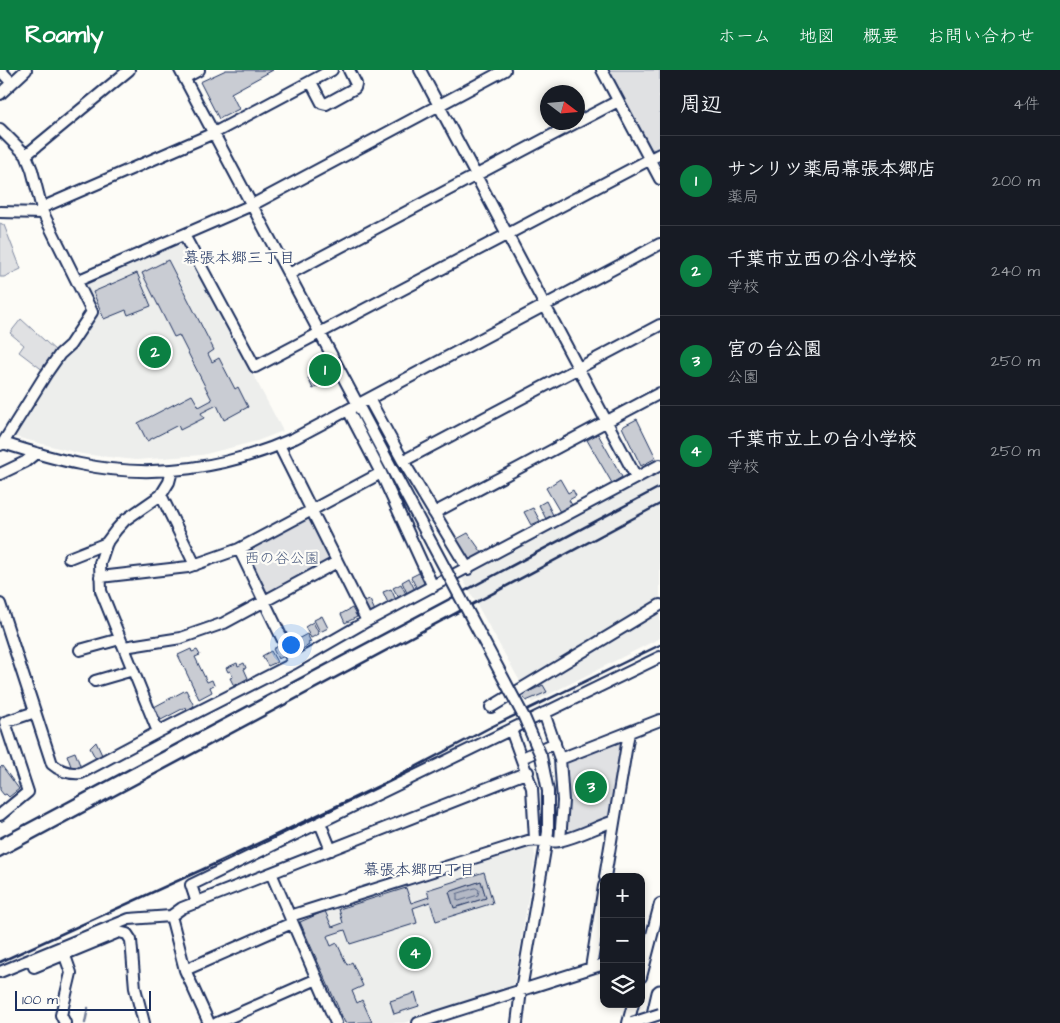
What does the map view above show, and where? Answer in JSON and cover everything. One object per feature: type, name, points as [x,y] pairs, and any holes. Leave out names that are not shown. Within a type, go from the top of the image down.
[{"type":"highway","points":[[653,1023],[660,993]]},
{"type":"street","points":[[0,70],[12,83]]},
{"type":"street","points":[[0,94],[26,70]]},
{"type":"street","points":[[199,70],[182,74],[524,717],[541,756],[548,791],[548,832],[517,1023]]},
{"type":"street","points":[[0,212],[42,210],[214,133],[332,70]]},
{"type":"street","points":[[310,82],[322,103],[326,104],[355,88],[356,84],[349,70]]},
{"type":"street","points":[[420,70],[636,477]]},
{"type":"street","points":[[77,281],[252,205],[438,105],[493,73],[505,70]]},
{"type":"street","points":[[602,70],[660,179]]},
{"type":"street","points":[[26,154],[125,71]]},
{"type":"street","points":[[585,118],[618,101]]},
{"type":"street","points":[[289,274],[562,130]]},
{"type":"street","points":[[1,135],[26,154],[42,210],[92,312],[70,345],[60,354],[46,374],[1,444],[100,468],[172,471],[236,460],[279,445],[660,244]]},
{"type":"street","points":[[184,235],[254,367],[660,154]]},
{"type":"street","points":[[403,461],[660,325]]},
{"type":"street","points":[[434,513],[660,393]]},
{"type":"street","points":[[369,398],[403,461],[468,568]]},
{"type":"street","points":[[348,410],[380,473],[433,587]]},
{"type":"street","points":[[279,445],[367,621]]},
{"type":"street","points":[[0,474],[25,462],[36,453]]},
{"type":"street","points":[[0,604],[2,619],[52,764],[63,772],[81,773],[294,663],[367,621],[660,465]]},
{"type":"street","points":[[158,732],[101,591],[100,564],[107,543],[125,520],[161,495],[169,482],[172,471]]},
{"type":"street","points":[[100,577],[195,565],[239,548],[380,473]]},
{"type":"street","points":[[161,495],[195,565]]},
{"type":"street","points":[[69,558],[107,543]]},
{"type":"street","points":[[239,548],[294,663]]},
{"type":"street","points":[[80,650],[122,643],[181,638],[202,632],[224,623],[337,562]]},
{"type":"street","points":[[491,707],[660,605]]},
{"type":"street","points":[[197,903],[191,885],[660,657]]},
{"type":"street","points":[[96,681],[133,670]]},
{"type":"street","points":[[0,815],[28,792],[5,722],[35,712]]},
{"type":"street","points":[[544,713],[560,759],[563,801],[560,841]]},
{"type":"street","points":[[560,759],[660,720]]},
{"type":"street","points":[[511,730],[528,772],[532,788],[535,839]]},
{"type":"street","points":[[606,873],[629,732]]},
{"type":"street","points":[[522,758],[555,743]]},
{"type":"street","points":[[0,972],[128,919],[171,916],[182,908],[528,772]]},
{"type":"street","points":[[185,970],[291,920],[535,839],[546,843],[560,841],[614,820]]},
{"type":"street","points":[[320,823],[330,850]]},
{"type":"street","points":[[272,873],[336,1023]]},
{"type":"street","points":[[645,950],[660,904]]},
{"type":"street","points":[[591,968],[600,911]]},
{"type":"street","points":[[171,916],[185,970],[209,1023]]},
{"type":"street","points":[[31,959],[34,967],[65,956],[119,932],[127,934],[131,940],[135,988],[144,1023]]},
{"type":"street","points":[[65,956],[71,973],[62,1015],[65,1023]]},
{"type":"street","points":[[418,1023],[600,965]]},
{"type":"street","points":[[217,1023],[317,979]]},
{"type":"street","points":[[628,1023],[632,1008]]},
{"type":"street","points":[[632,1023],[660,1014]]},
{"type":"shaded area","points":[[178,242],[184,245],[283,431],[257,441],[202,455],[136,460],[82,454],[12,436],[51,374],[64,356],[74,348],[96,313],[84,289],[86,282]]},
{"type":"shaded area","points":[[660,471],[660,638],[532,703],[461,576]]},
{"type":"shaded area","points":[[528,844],[534,848],[535,857],[514,983],[508,990],[404,1023],[341,1023],[297,923],[300,917]]},
{"type":"green space","points":[[609,70],[660,70],[660,149],[651,149]]},
{"type":"green space","points":[[0,223],[4,225],[21,269],[4,277],[0,277]]},
{"type":"green space","points":[[21,319],[57,352],[44,371],[19,352],[24,345],[10,333]]},
{"type":"green space","name":"西の谷公園","points":[[305,517],[312,520],[330,556],[328,563],[272,593],[265,591],[247,554],[249,547]]},
{"type":"green space","points":[[617,741],[623,745],[611,813],[606,819],[570,833],[565,830],[568,792],[565,766],[569,759]]},
{"type":"water","points":[[481,881],[486,898],[454,908],[449,892]]},
{"type":"building","points":[[226,70],[273,70],[231,93],[239,109],[219,119],[200,82]]},
{"type":"building","points":[[168,260],[214,350],[208,354],[212,362],[219,358],[235,389],[238,387],[248,407],[224,420],[217,405],[201,413],[204,418],[180,430],[178,425],[147,441],[138,423],[192,395],[199,407],[212,400],[179,335],[174,337],[142,273]]},
{"type":"building","points":[[137,273],[151,306],[128,315],[126,310],[104,319],[93,292]]},
{"type":"building","points":[[324,358],[333,374],[322,379],[324,383],[313,389],[308,378],[318,371],[315,364]]},
{"type":"building","points":[[637,419],[656,458],[641,466],[622,427]]},
{"type":"building","points":[[598,434],[622,477],[612,483],[587,440]]},
{"type":"building","points":[[560,479],[568,493],[573,490],[576,496],[569,500],[572,505],[560,512],[546,488]]},
{"type":"building","points":[[546,501],[553,515],[546,519],[539,505]]},
{"type":"building","points":[[533,508],[540,521],[531,525],[524,512]]},
{"type":"building","points":[[468,533],[483,554],[472,559],[466,558],[457,539]]},
{"type":"building","points":[[421,572],[425,581],[423,586],[417,589],[411,577]]},
{"type":"building","points":[[409,578],[415,590],[407,593],[402,582]]},
{"type":"building","points":[[401,584],[406,594],[399,598],[393,588]]},
{"type":"building","points":[[391,589],[396,600],[388,603],[383,592]]},
{"type":"building","points":[[370,600],[375,611],[372,613],[367,611],[364,602]]},
{"type":"building","points":[[352,608],[357,617],[345,623],[341,614]]},
{"type":"building","points":[[322,616],[328,628],[320,632],[314,620]]},
{"type":"building","points":[[313,622],[319,634],[311,638],[305,627]]},
{"type":"building","points":[[307,634],[311,642],[299,651],[295,644],[297,643],[296,640]]},
{"type":"building","points":[[280,645],[285,656],[278,659],[273,649]]},
{"type":"building","points":[[191,649],[192,652],[197,650],[200,655],[195,657],[207,682],[212,680],[214,685],[210,687],[212,692],[199,699],[178,655]]},
{"type":"building","points":[[271,651],[277,662],[268,666],[262,656]]},
{"type":"building","points":[[237,663],[238,666],[244,663],[246,668],[244,669],[248,678],[234,686],[230,678],[233,677],[226,668]]},
{"type":"building","points":[[543,685],[547,692],[526,701],[522,695]]},
{"type":"building","points":[[186,690],[194,706],[187,710],[186,707],[161,720],[154,707]]},
{"type":"building","points":[[96,742],[102,755],[96,759],[90,748]]},
{"type":"building","points":[[75,752],[80,765],[72,769],[67,755]]},
{"type":"building","points":[[2,766],[19,789],[9,797],[0,790],[0,768]]},
{"type":"building","points":[[484,872],[493,903],[436,921],[430,902],[413,908],[417,923],[350,944],[345,930],[327,936],[331,946],[337,943],[347,965],[352,962],[363,986],[352,991],[357,1003],[362,1000],[372,1022],[345,1023],[300,922],[325,911],[332,927],[343,923],[339,909],[406,888],[411,903],[429,897],[427,890]],"holes":[[[481,881],[486,898],[454,908],[449,892]]]},
{"type":"building","points":[[415,993],[419,1006],[394,1014],[390,1001]]},
{"type":"waterway","points":[[85,1023],[88,1008]]},
{"type":"railway","points":[[0,838],[660,487]]},
{"type":"railway","points":[[0,857],[660,504]]},
{"type":"railway","points":[[0,962],[221,861],[383,784],[489,728],[660,645]]},
{"type":"place","name":"千葉市立西の谷小学校","points":[[155,352]]},
{"type":"place","name":"サンリツ薬局幕張本郷店","points":[[325,370]]},
{"type":"place","name":"宮の台公園","points":[[591,787]]},
{"type":"place","name":"千葉市立上の台小学校","points":[[415,953]]},
{"type":"district","name":"幕張本郷三丁目","points":[[239,257]]},
{"type":"district","name":"幕張本郷四丁目","points":[[419,869]]}]
